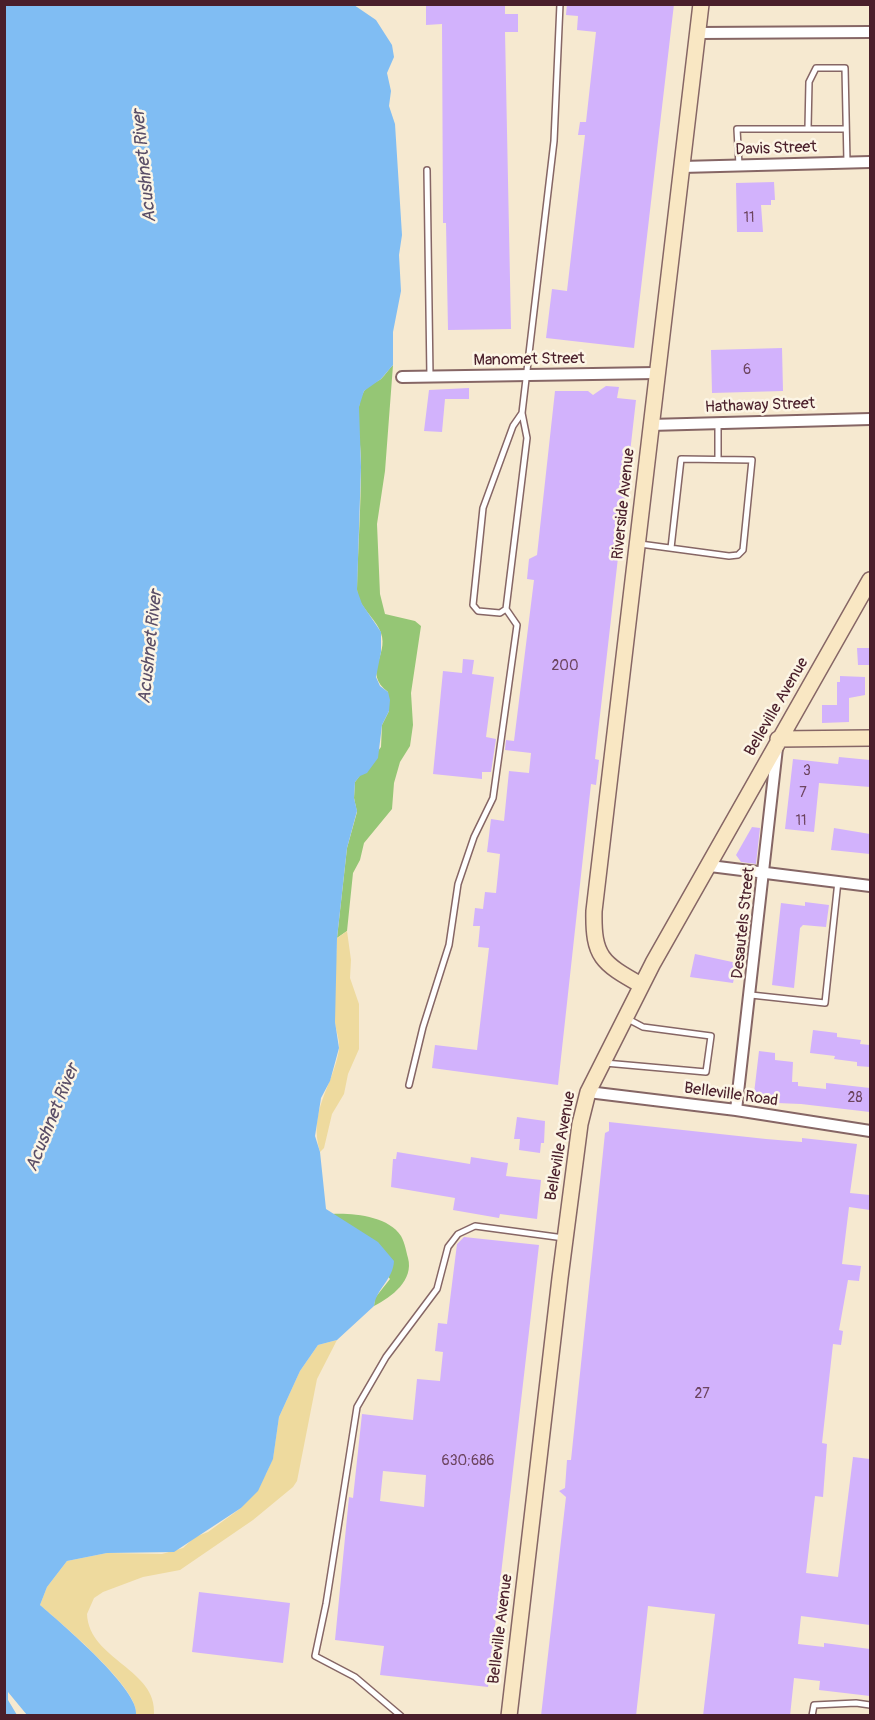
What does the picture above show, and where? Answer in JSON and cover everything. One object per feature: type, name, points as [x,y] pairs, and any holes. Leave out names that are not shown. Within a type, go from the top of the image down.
[{"type":"main road","name":"Riverside Avenue","points":[[641,985],[601,957],[593,939],[594,910],[701,4]]},
{"type":"main road","name":"Belleville Avenue","points":[[509,1716],[565,1238],[580,1124],[588,1092],[641,985],[710,866],[778,739],[870,580]]},
{"type":"main road","points":[[778,739],[870,738]]},
{"type":"street","points":[[698,33],[870,32]]},
{"type":"street","name":"Davis Street","points":[[682,167],[870,162]]},
{"type":"street","name":"Manomet Street","points":[[402,377],[656,374]]},
{"type":"street","name":"Hathaway Street","points":[[650,424],[870,419]]},
{"type":"street","name":"Desautels Street","points":[[736,1110],[751,995],[778,739]]},
{"type":"street","points":[[710,866],[870,885]]},
{"type":"street","name":"Belleville Road","points":[[588,1092],[736,1110],[870,1131]]},
{"type":"lane","points":[[410,1085],[423,1028],[449,945],[458,884],[474,837],[493,798],[517,625],[506,609],[527,438],[522,412],[525,375],[537,294],[554,141],[561,4]]},
{"type":"lane","points":[[807,128],[808,89],[816,68],[845,68],[847,162]]},
{"type":"lane","points":[[739,165],[737,129],[846,129]]},
{"type":"lane","points":[[427,170],[430,377]]},
{"type":"lane","points":[[506,609],[500,612],[478,611],[473,605],[483,508],[513,426],[522,412]]},
{"type":"lane","points":[[718,422],[718,459]]},
{"type":"lane","points":[[637,544],[729,556],[738,555],[743,550],[752,460],[681,459],[671,548]]},
{"type":"lane","points":[[751,995],[825,1003],[838,881]]},
{"type":"lane","points":[[601,1063],[706,1072],[711,1036],[643,1027],[624,1017]]},
{"type":"lane","points":[[401,1716],[355,1677],[315,1656],[326,1604],[357,1407],[386,1357],[437,1289],[448,1247],[458,1234],[475,1226],[565,1238]]},
{"type":"lane","points":[[812,1716],[814,1705],[856,1703],[870,1705]]},
{"type":"green space","points":[[393,365],[385,471],[377,524],[380,594],[385,614],[415,621],[421,626],[411,693],[413,725],[410,746],[400,762],[394,783],[392,809],[364,843],[360,860],[353,873],[347,931],[337,938],[347,848],[357,812],[354,798],[355,782],[381,747],[382,725],[389,711],[388,692],[377,678],[376,671],[382,649],[381,633],[360,601],[357,589],[361,480],[359,410],[365,390],[381,379]]},
{"type":"green space","points":[[332,1214],[370,1217],[388,1224],[401,1236],[408,1258],[408,1274],[394,1293],[374,1306],[375,1298],[390,1279],[341,1220]]},
{"type":"sand","points":[[347,931],[351,960],[350,978],[359,1004],[359,1049],[348,1074],[344,1094],[332,1114],[324,1148],[320,1152],[317,1137],[319,1112],[339,1050],[334,1012],[337,938]]},
{"type":"sand","points":[[337,1340],[317,1379],[297,1481],[293,1487],[253,1520],[180,1570],[143,1577],[103,1592],[94,1598],[87,1614],[91,1630],[99,1643],[146,1686],[152,1699],[154,1715],[136,1715],[134,1704],[113,1674],[98,1657],[40,1605],[47,1587],[67,1561],[107,1553],[162,1554],[183,1548],[195,1537],[208,1532],[241,1508],[266,1474],[273,1458],[279,1417],[300,1371],[318,1345]]},
{"type":"water","name":"Acushnet River","points":[[5,4],[354,5],[376,20],[392,45],[394,57],[387,73],[391,91],[389,106],[395,124],[402,235],[399,255],[401,291],[393,332],[393,365],[381,379],[364,391],[359,407],[361,467],[357,590],[362,604],[381,632],[381,652],[376,677],[380,686],[388,692],[390,700],[389,711],[382,725],[378,758],[367,773],[355,782],[354,798],[357,811],[347,848],[337,938],[335,1022],[339,1048],[330,1081],[321,1098],[315,1136],[320,1152],[326,1209],[378,1242],[394,1261],[393,1268],[374,1306],[337,1340],[318,1345],[300,1371],[279,1417],[273,1459],[258,1491],[241,1508],[174,1552],[107,1553],[67,1561],[47,1587],[40,1605],[81,1641],[113,1674],[134,1704],[136,1715],[27,1715],[8,1692],[8,1700],[17,1715],[5,1715]]},
{"type":"building","points":[[426,4],[505,4],[505,14],[518,14],[518,32],[505,32],[511,329],[448,330],[446,223],[443,223],[442,24],[426,25]]},
{"type":"building","points":[[567,4],[674,4],[634,348],[546,338],[552,289],[567,291],[585,135],[578,135],[580,122],[586,122],[596,32],[577,30],[578,16],[566,15]]},
{"type":"building","points":[[774,182],[775,200],[771,200],[771,205],[761,205],[763,232],[737,232],[736,183]]},
{"type":"building","points":[[782,348],[783,391],[712,393],[711,350]]},
{"type":"building","points":[[606,386],[619,387],[617,398],[636,400],[595,759],[599,760],[596,785],[591,784],[558,1085],[432,1068],[435,1045],[477,1050],[489,948],[478,947],[480,926],[473,926],[475,908],[483,909],[485,892],[496,893],[500,854],[487,852],[491,819],[504,821],[509,771],[529,773],[531,753],[505,750],[506,740],[514,741],[534,580],[527,579],[529,559],[537,555],[555,391],[588,391],[593,395]]},
{"type":"building","points":[[469,388],[469,399],[445,399],[442,432],[424,431],[429,390]]},
{"type":"building","points":[[857,648],[870,648],[870,665],[858,665]]},
{"type":"building","points":[[463,659],[474,660],[472,674],[494,677],[486,737],[496,739],[491,772],[482,772],[482,779],[433,774],[443,671],[462,673]]},
{"type":"building","points":[[840,676],[865,677],[865,695],[849,698],[849,722],[822,723],[822,705],[837,705],[837,682],[840,682]]},
{"type":"building","points":[[839,757],[870,760],[870,787],[819,783],[814,832],[785,829],[793,759],[838,764]]},
{"type":"building","points":[[752,827],[760,828],[756,864],[741,862],[736,855]]},
{"type":"building","points":[[834,828],[870,834],[870,854],[831,850]]},
{"type":"building","points":[[805,902],[829,905],[826,927],[803,925],[800,928],[794,988],[772,985],[781,903],[805,906]]},
{"type":"building","points":[[695,954],[737,963],[733,983],[690,977]]},
{"type":"building","points":[[813,1030],[837,1033],[837,1037],[861,1040],[860,1044],[870,1045],[870,1067],[857,1066],[857,1062],[834,1059],[835,1056],[810,1053]]},
{"type":"building","points":[[759,1051],[775,1053],[775,1060],[793,1062],[792,1082],[798,1082],[798,1086],[826,1089],[826,1083],[870,1088],[870,1112],[801,1104],[753,1102]]},
{"type":"building","points":[[517,1117],[545,1121],[544,1143],[541,1143],[540,1153],[519,1150],[520,1139],[514,1139]]},
{"type":"building","points":[[609,1122],[766,1139],[802,1142],[802,1138],[857,1144],[850,1193],[870,1195],[870,1210],[849,1207],[842,1264],[861,1266],[859,1281],[848,1280],[839,1330],[843,1331],[841,1345],[833,1344],[822,1443],[827,1444],[823,1497],[815,1496],[806,1573],[838,1577],[853,1457],[870,1459],[870,1625],[801,1616],[798,1644],[824,1647],[824,1643],[870,1649],[870,1696],[819,1690],[820,1681],[794,1678],[790,1716],[703,1716],[715,1614],[648,1606],[636,1716],[541,1716],[566,1497],[559,1491],[565,1488],[567,1460],[571,1460],[605,1133],[609,1131]]},
{"type":"building","points":[[397,1152],[470,1164],[471,1157],[508,1163],[506,1176],[541,1180],[537,1219],[500,1214],[499,1218],[453,1210],[455,1198],[391,1187],[393,1159],[396,1159]]},
{"type":"building","points":[[464,1237],[539,1245],[488,1687],[380,1675],[384,1646],[335,1640],[349,1497],[353,1498],[362,1414],[413,1420],[417,1379],[440,1381],[443,1352],[435,1351],[438,1323],[447,1324],[457,1244]],"holes":[[[383,1471],[426,1475],[424,1507],[380,1501]]]},
{"type":"building","points":[[199,1592],[290,1603],[283,1663],[192,1652]]}]
